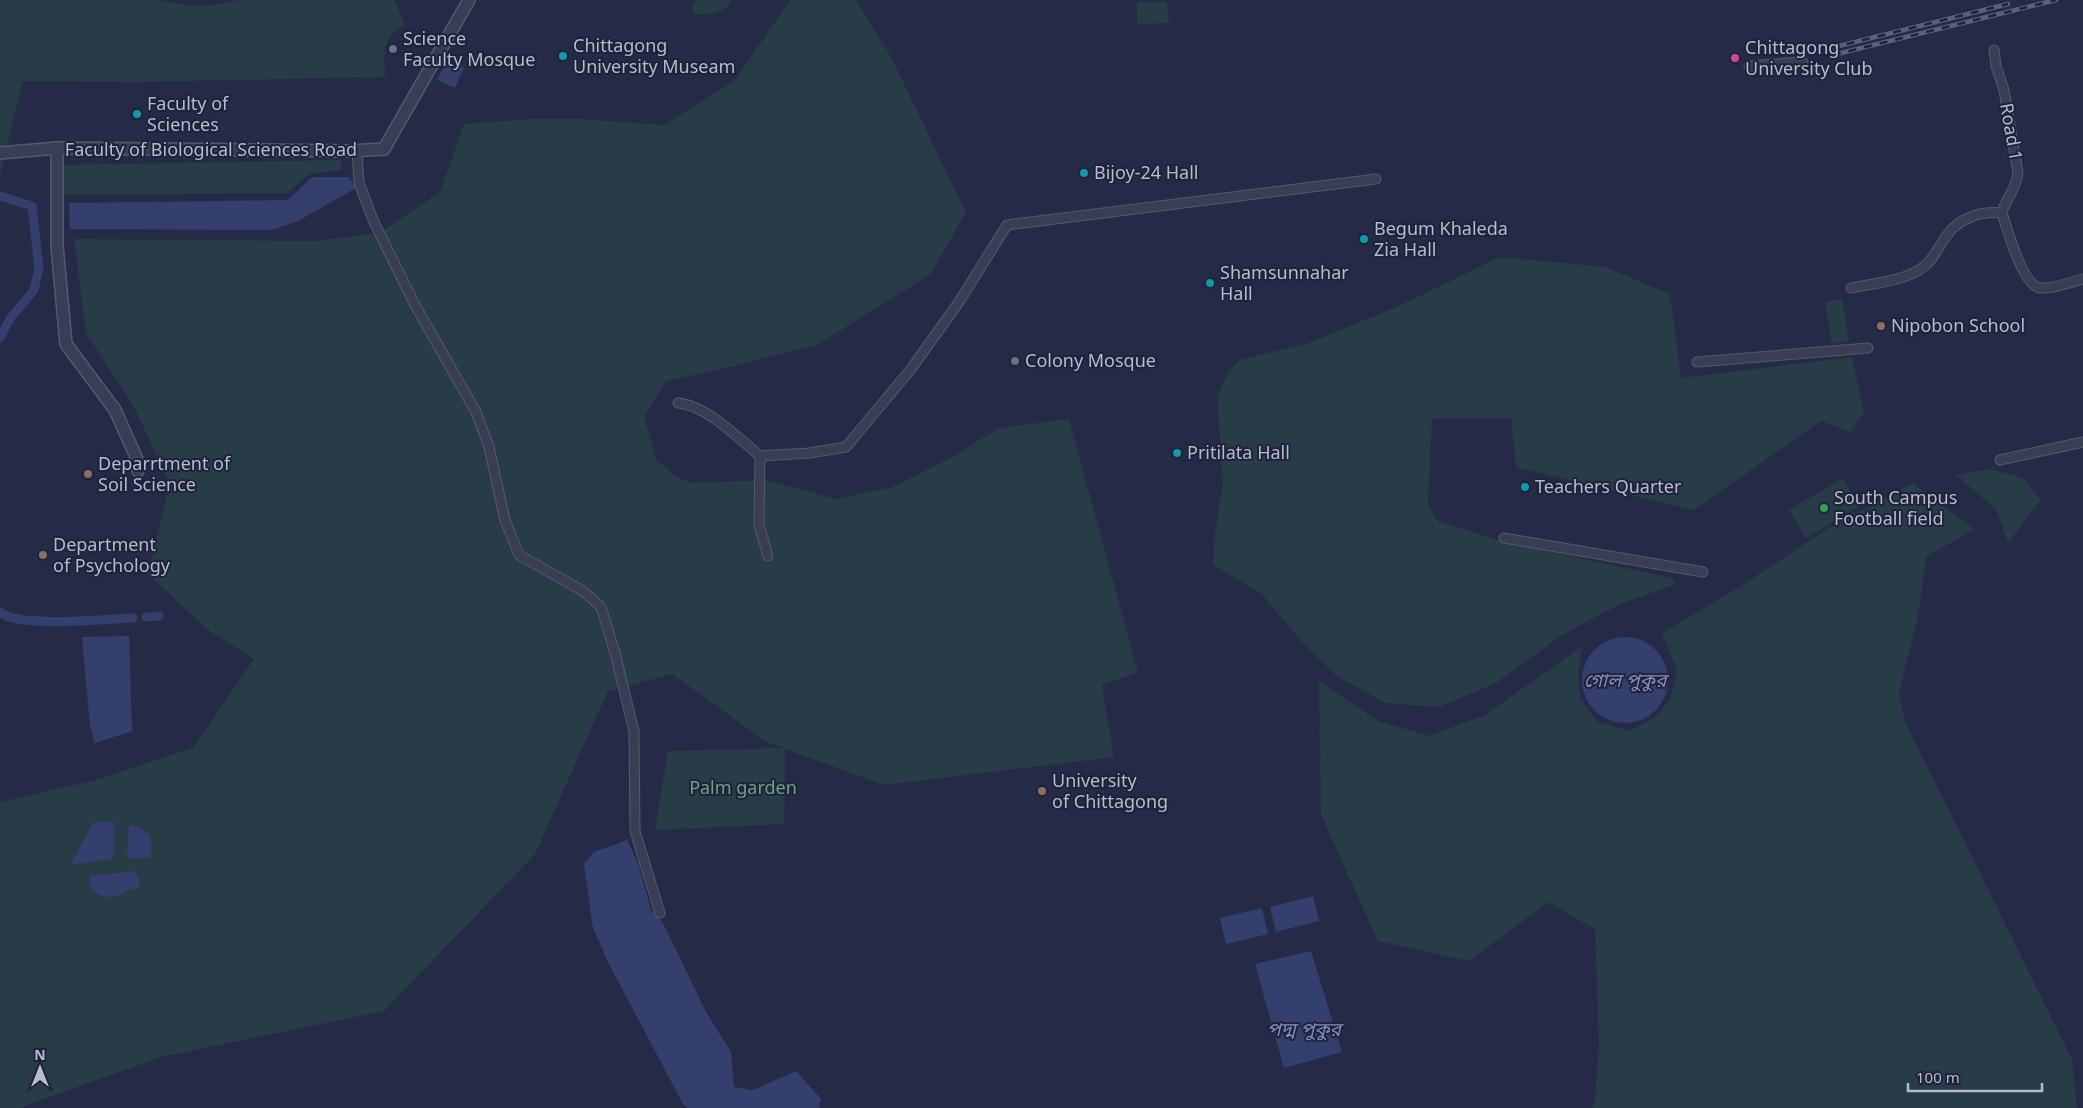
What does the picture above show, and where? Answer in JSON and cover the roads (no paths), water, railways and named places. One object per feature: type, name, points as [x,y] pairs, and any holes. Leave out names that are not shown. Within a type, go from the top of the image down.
[{"type":"street","name":"Faculty of Biological Sciences Road","points":[[138,471],[136,459],[115,410],[66,344],[57,246],[57,148],[384,149],[469,0]]},
{"type":"street","name":"Road 1","points":[[1994,50],[1996,66],[2004,90],[2018,173],[2018,180],[2006,200],[2002,213]]},
{"type":"street","points":[[1749,66],[1803,62]]},
{"type":"street","points":[[0,152],[57,148]]},
{"type":"street","points":[[357,150],[359,183],[373,220],[406,288],[476,412],[490,448],[505,520],[519,555],[583,591],[601,606],[615,653],[634,731],[635,831],[660,913]]},
{"type":"street","points":[[678,403],[686,404],[703,412],[760,456],[809,453],[846,447],[911,369],[959,302],[1007,225],[1376,179]]},
{"type":"street","points":[[1851,288],[1898,279],[1920,270],[1932,260],[1954,227],[1978,214],[1989,212],[2002,213],[2013,245],[2031,284],[2038,288],[2045,288],[2083,279]]},
{"type":"street","points":[[1697,362],[1868,348]]},
{"type":"street","points":[[2000,460],[2083,442]]},
{"type":"street","points":[[760,456],[759,525],[768,556]]},
{"type":"street","points":[[1504,538],[1703,572]]},
{"type":"water","points":[[447,60],[464,68],[455,88],[437,80]]},
{"type":"water","points":[[312,177],[349,177],[356,188],[298,221],[272,230],[70,229],[69,203],[288,200]]},
{"type":"water","points":[[129,636],[132,731],[95,743],[90,726],[82,637]]},
{"type":"water","name":"গোল পুকুর","points":[[1625,637],[1642,640],[1656,649],[1665,663],[1668,680],[1665,697],[1656,711],[1642,720],[1625,723],[1608,720],[1594,711],[1585,697],[1582,680],[1585,663],[1594,649],[1608,640]]},
{"type":"water","points":[[103,821],[115,823],[113,859],[70,865],[93,823]]},
{"type":"water","points":[[129,824],[146,832],[151,838],[151,857],[127,859]]},
{"type":"water","points":[[627,840],[638,863],[651,910],[663,923],[706,1012],[731,1052],[734,1087],[753,1090],[796,1071],[821,1099],[819,1108],[688,1108],[683,1104],[608,962],[593,928],[584,864],[594,852]]},
{"type":"water","points":[[135,871],[139,880],[139,888],[131,889],[121,895],[105,896],[97,893],[91,887],[90,876]]},
{"type":"water","points":[[1313,896],[1319,921],[1276,932],[1270,907]]},
{"type":"water","points":[[1262,908],[1268,934],[1226,944],[1220,918]]},
{"type":"water","name":"পদ্ম পুকুর","points":[[1311,951],[1342,1052],[1284,1068],[1255,964]]},
{"type":"waterway","points":[[0,196],[32,206],[39,268],[34,290],[10,319],[0,338]]},
{"type":"waterway","points":[[0,612],[9,617],[43,621],[133,618]]},
{"type":"waterway","points":[[146,617],[159,616]]},
{"type":"railway","points":[[1833,55],[2056,0]]},
{"type":"railway","points":[[1831,48],[2008,4]]},
{"type":"place","name":"Science Faculty Mosque","points":[[393,49]]},
{"type":"place","name":"Chittagong University Museam","points":[[563,56]]},
{"type":"place","name":"Chittagong University Club","points":[[1735,58]]},
{"type":"place","name":"Faculty of Sciences","points":[[137,114]]},
{"type":"place","name":"Bijoy-24 Hall","points":[[1084,173]]},
{"type":"place","name":"Begum Khaleda Zia Hall","points":[[1364,239]]},
{"type":"place","name":"Shamsunnahar Hall","points":[[1210,283]]},
{"type":"place","name":"Nipobon School","points":[[1881,326]]},
{"type":"place","name":"Colony Mosque","points":[[1015,361]]},
{"type":"place","name":"Pritilata Hall","points":[[1177,453]]},
{"type":"place","name":"Deparrtment of Soil Science","points":[[88,474]]},
{"type":"place","name":"Teachers Quarter","points":[[1525,487]]},
{"type":"place","name":"South Campus Football field","points":[[1824,508]]},
{"type":"place","name":"Department of Psychology","points":[[43,555]]},
{"type":"place","name":"University of Chittagong","points":[[1042,791]]},
{"type":"park label","name":"Palm garden","points":[[743,788]]}]
